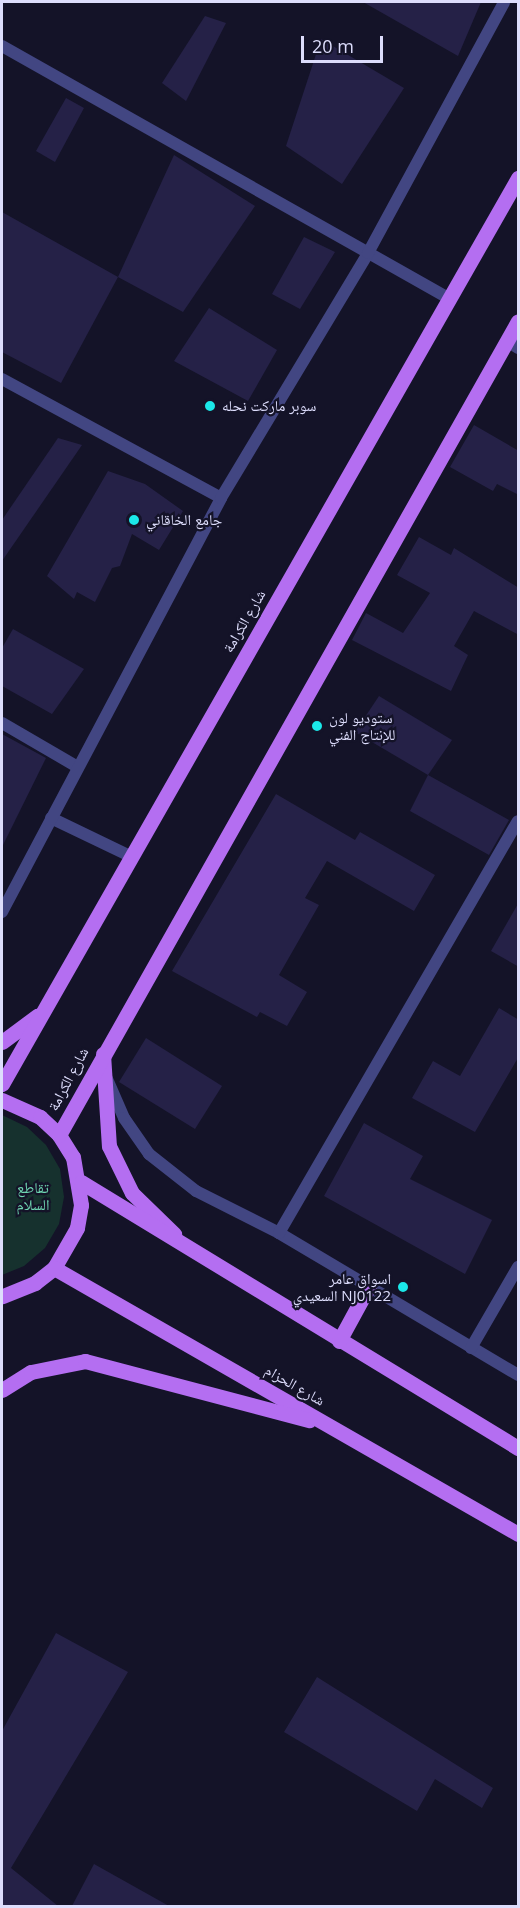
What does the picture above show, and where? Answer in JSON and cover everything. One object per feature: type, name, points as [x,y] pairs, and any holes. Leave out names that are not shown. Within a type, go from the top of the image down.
[{"type":"main road","name":"شارع الكرامة","points":[[2,1084],[130,856],[519,178]]},
{"type":"main road","name":"شارع الكرامة","points":[[59,1135],[102,1053],[513,345],[519,321]]},
{"type":"main road","points":[[2,1042],[42,1012]]},
{"type":"main road","points":[[102,1053],[109,1146],[120,1173],[195,1256]]},
{"type":"main road","points":[[2,1100],[40,1117],[59,1135],[81,1182],[77,1228],[54,1268],[36,1283],[2,1296]]},
{"type":"main road","points":[[81,1182],[195,1256],[519,1448]]},
{"type":"main road","name":"شارع الحزام","points":[[54,1268],[519,1534]]},
{"type":"main road","points":[[339,1341],[369,1286]]},
{"type":"main road","points":[[2,1390],[31,1372],[85,1361],[328,1425]]},
{"type":"street","points":[[2,912],[76,766],[221,498],[368,253],[504,2]]},
{"type":"street","points":[[2,46],[450,299]]},
{"type":"street","points":[[2,379],[221,498]]},
{"type":"street","points":[[2,723],[76,766]]},
{"type":"street","points":[[51,818],[130,856]]},
{"type":"street","points":[[279,1233],[519,821]]},
{"type":"street","points":[[103,1070],[124,1118],[149,1154],[196,1191],[279,1233],[519,1376]]},
{"type":"street","points":[[471,1348],[519,1267]]},
{"type":"green space","name":"تقاطع السلام","points":[[2,1115],[27,1127],[46,1145],[60,1169],[64,1197],[59,1224],[45,1248],[24,1266],[2,1275]]},
{"type":"building","points":[[363,2],[481,2],[458,56]]},
{"type":"building","points":[[205,16],[226,23],[186,101],[162,83]]},
{"type":"building","points":[[321,39],[404,88],[342,184],[286,146]]},
{"type":"building","points":[[66,98],[84,108],[55,162],[36,151]]},
{"type":"building","points":[[174,155],[255,206],[183,312],[118,277]]},
{"type":"building","points":[[2,212],[118,277],[61,383],[2,352]]},
{"type":"building","points":[[304,237],[335,252],[300,309],[272,294]]},
{"type":"building","points":[[209,308],[277,350],[248,401],[174,361]]},
{"type":"building","points":[[474,425],[519,451],[519,495],[497,484],[493,491],[450,467]]},
{"type":"building","points":[[58,438],[82,445],[2,561],[2,520]]},
{"type":"building","points":[[108,471],[145,484],[183,511],[159,550],[132,534],[120,566],[112,568],[95,602],[77,592],[74,599],[47,576]]},
{"type":"building","points":[[419,537],[451,555],[454,548],[519,588],[519,635],[474,611],[454,646],[468,655],[451,691],[352,640],[366,613],[403,633],[430,593],[397,575]]},
{"type":"building","points":[[13,629],[84,669],[52,714],[2,686],[2,648]]},
{"type":"building","points":[[379,696],[452,740],[428,775],[355,732]]},
{"type":"building","points":[[2,734],[46,758],[2,847]]},
{"type":"building","points":[[428,775],[509,820],[489,855],[410,811]]},
{"type":"building","points":[[276,794],[355,840],[360,832],[435,875],[414,911],[327,861],[305,898],[319,905],[279,975],[307,992],[287,1026],[260,1012],[257,1017],[172,971]]},
{"type":"building","points":[[519,902],[519,967],[491,951]]},
{"type":"building","points":[[499,1008],[519,1020],[519,1056],[475,1132],[412,1098],[433,1061],[460,1076]]},
{"type":"building","points":[[146,1038],[222,1086],[195,1129],[119,1082]]},
{"type":"building","points":[[364,1123],[423,1156],[410,1179],[492,1220],[465,1274],[324,1196]]},
{"type":"building","points":[[56,1633],[128,1672],[11,1868],[58,1906],[2,1906],[2,1731]]},
{"type":"building","points":[[317,1677],[493,1788],[482,1808],[435,1779],[417,1811],[284,1732]]},
{"type":"building","points":[[94,1864],[169,1906],[72,1906]]},
{"type":"place","name":"سوبر ماركت نحله","points":[[210,406]]},
{"type":"place","name":"جامع الخاقاني","points":[[134,520]]},
{"type":"place","name":"ستوديو لون للإنتاج الفني","points":[[317,726]]},
{"type":"place","name":"اسواق عامر السعيدي NJ0122","points":[[403,1287]]}]
